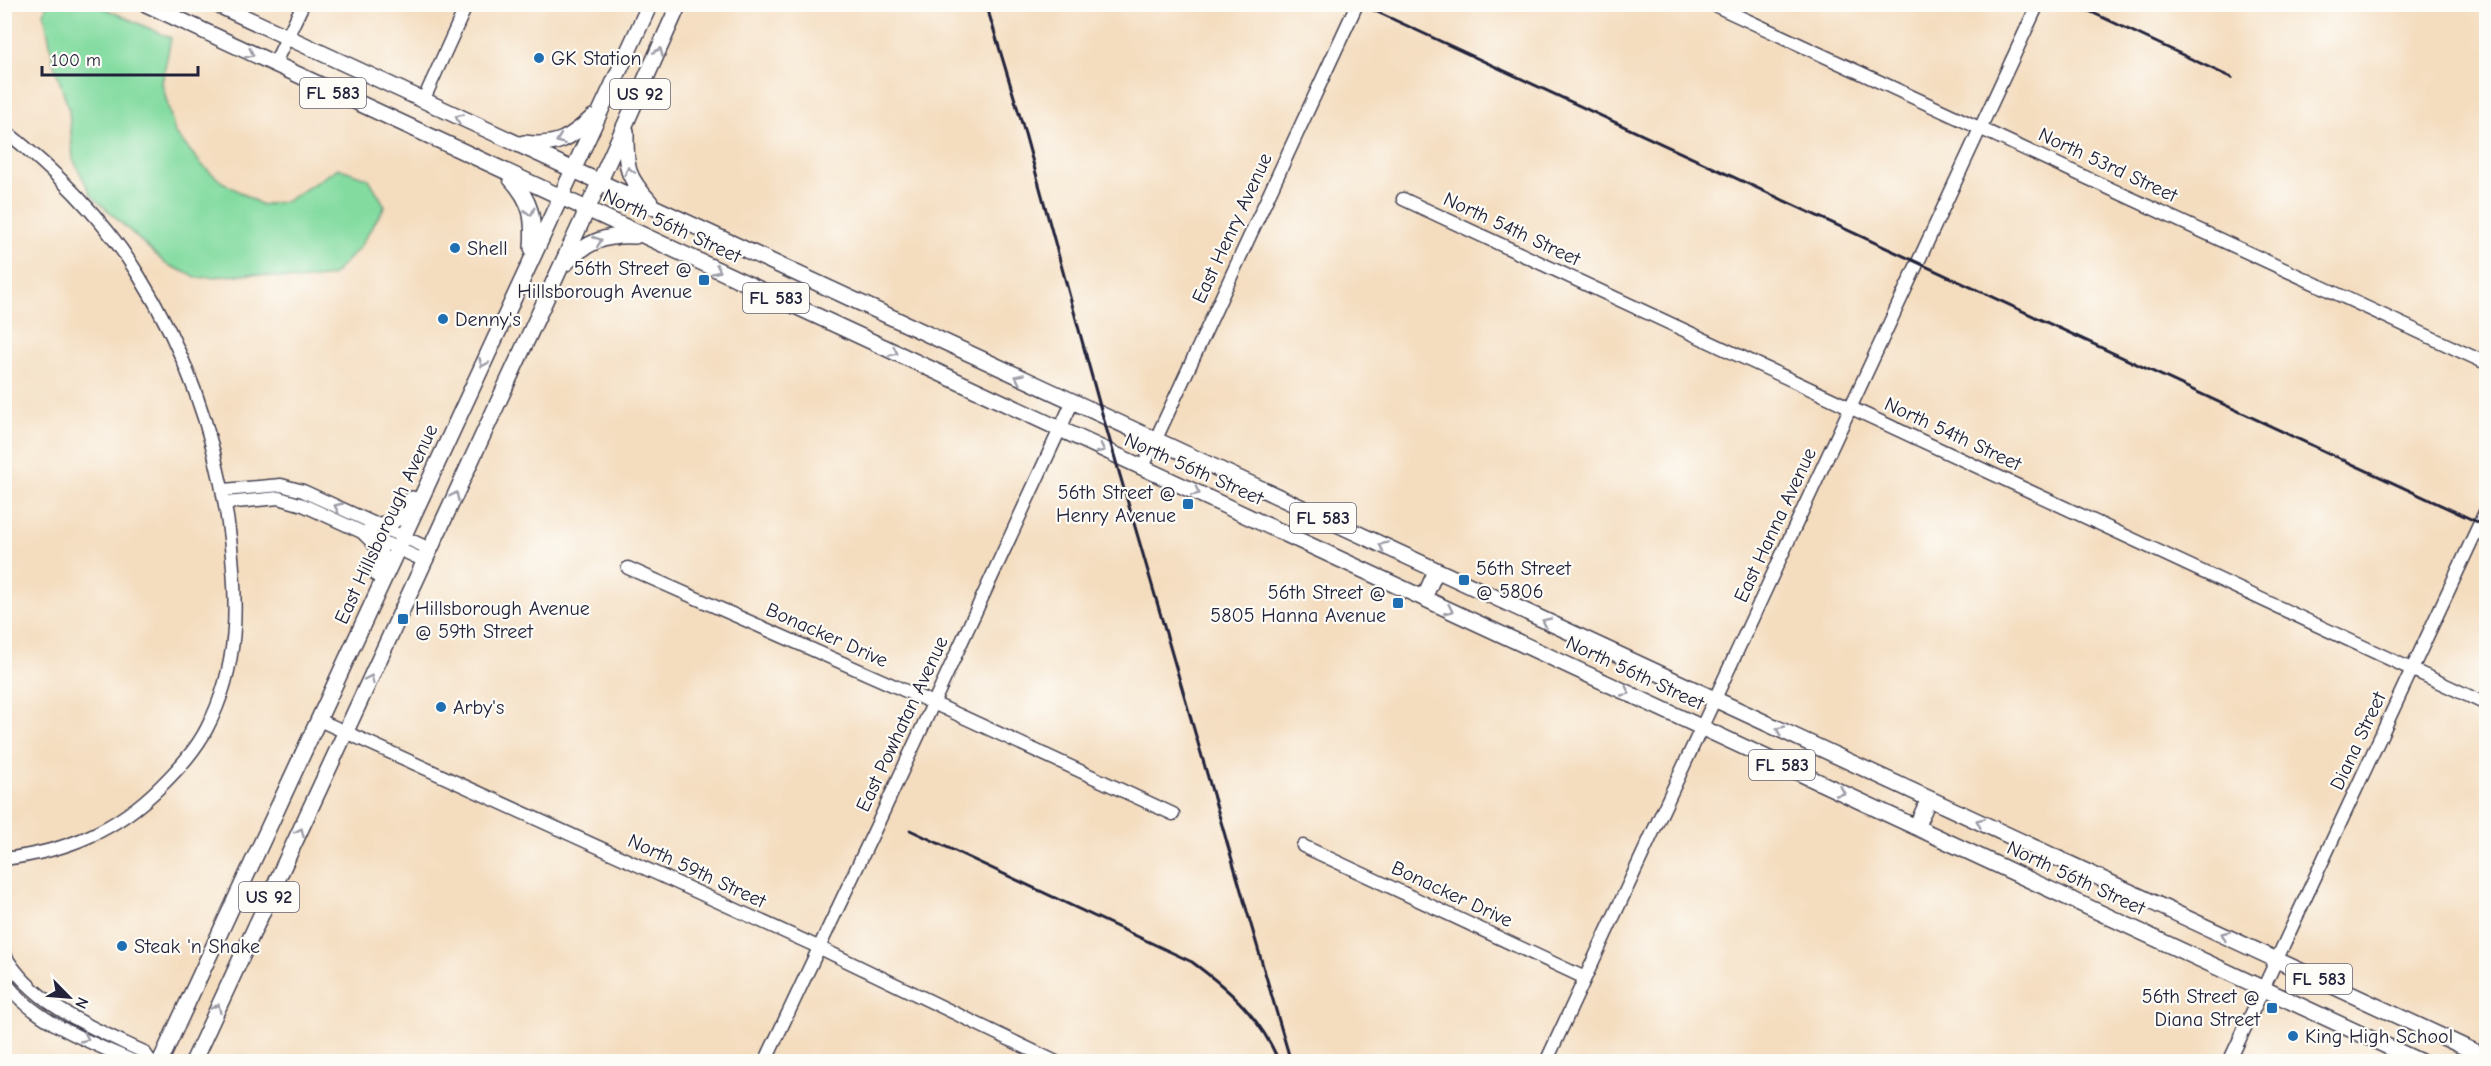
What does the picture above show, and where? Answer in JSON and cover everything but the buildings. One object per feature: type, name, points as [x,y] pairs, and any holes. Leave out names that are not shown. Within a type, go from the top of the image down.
[{"type":"main road","name":"North 56th Street","points":[[146,4],[505,173],[1143,467],[2421,1062]]},
{"type":"main road","name":"North 56th Street","points":[[216,4],[1072,403],[2487,1057]]},
{"type":"main road","name":"East Hillsborough Avenue","points":[[160,1062],[650,4]]},
{"type":"main road","name":"US 92","points":[[193,1062],[588,210],[678,4]]},
{"type":"main road","points":[[512,142],[540,145],[557,143],[574,135],[600,111]]},
{"type":"main road","points":[[626,125],[629,173],[633,184],[656,208]]},
{"type":"main road","points":[[505,173],[524,193],[530,209],[534,227],[531,260]]},
{"type":"main road","points":[[560,270],[576,252],[599,239],[616,235],[646,237]]},
{"type":"main road","points":[[371,606],[372,590],[382,558],[371,529],[395,521],[404,513],[436,464]]},
{"type":"main road","points":[[1424,598],[1436,571]]},
{"type":"main road","points":[[1916,826],[1929,799]]},
{"type":"street","points":[[274,65],[303,4]]},
{"type":"street","points":[[423,101],[467,4]]},
{"type":"street","name":"East Henry Avenue","points":[[1143,467],[1357,4]]},
{"type":"street","name":"North 53rd Street","points":[[1712,4],[2487,363]]},
{"type":"street","name":"East Hanna Avenue","points":[[1546,1062],[2038,4]]},
{"type":"street","points":[[4,130],[33,152],[112,237],[139,275],[183,359],[213,445],[225,496],[236,610],[228,667],[207,730],[178,769],[150,797],[104,830],[73,845],[39,855],[4,859]]},
{"type":"street","name":"North 54th Street","points":[[1403,199],[2487,704]]},
{"type":"street","name":"East Powhatan Avenue","points":[[765,1062],[1072,403]]},
{"type":"street","points":[[225,496],[281,485],[303,491],[371,529],[427,555]]},
{"type":"street","name":"Diana Street","points":[[2229,1062],[2487,510]]},
{"type":"street","name":"Bonacker Drive","points":[[628,568],[933,702],[1173,814]]},
{"type":"street","name":"North 59th Street","points":[[319,720],[818,947],[1056,1062]]},
{"type":"street","name":"Bonacker Drive","points":[[1303,846],[1585,978]]},
{"type":"street","points":[[4,954],[12,967],[24,979],[62,1012],[144,1052],[151,1062]]},
{"type":"street","points":[[4,980],[34,1009],[57,1024],[135,1062]]},
{"type":"green space","points":[[47,4],[97,5],[171,38],[162,83],[175,133],[203,166],[222,182],[262,205],[287,201],[338,168],[369,179],[385,206],[359,248],[332,276],[299,280],[252,274],[198,278],[166,264],[92,196],[73,159],[69,110],[54,64],[44,13]]},
{"type":"railway","points":[[986,4],[1024,130],[1103,417],[1291,1062]]},
{"type":"railway","points":[[1360,4],[2486,526]]},
{"type":"railway","points":[[2074,4],[2232,78]]},
{"type":"railway","points":[[910,830],[1192,962],[1219,983],[1254,1018],[1272,1046],[1279,1062]]},
{"type":"place","name":"GK Station","points":[[539,58]]},
{"type":"place","name":"Shell","points":[[455,248]]},
{"type":"place","name":"56th Street @ Hillsborough Avenue","points":[[704,280]]},
{"type":"place","name":"Denny's","points":[[443,319]]},
{"type":"place","name":"56th Street @ Henry Avenue","points":[[1188,504]]},
{"type":"place","name":"56th Street @ 5806","points":[[1464,580]]},
{"type":"place","name":"56th Street @ 5805 Hanna Avenue","points":[[1398,603]]},
{"type":"place","name":"Hillsborough Avenue @ 59th Street","points":[[403,619]]},
{"type":"place","name":"Arby's","points":[[441,707]]},
{"type":"place","name":"Steak 'n Shake","points":[[122,946]]},
{"type":"place","name":"56th Street @ Diana Street","points":[[2272,1008]]},
{"type":"place","name":"King High School","points":[[2293,1036]]}]
